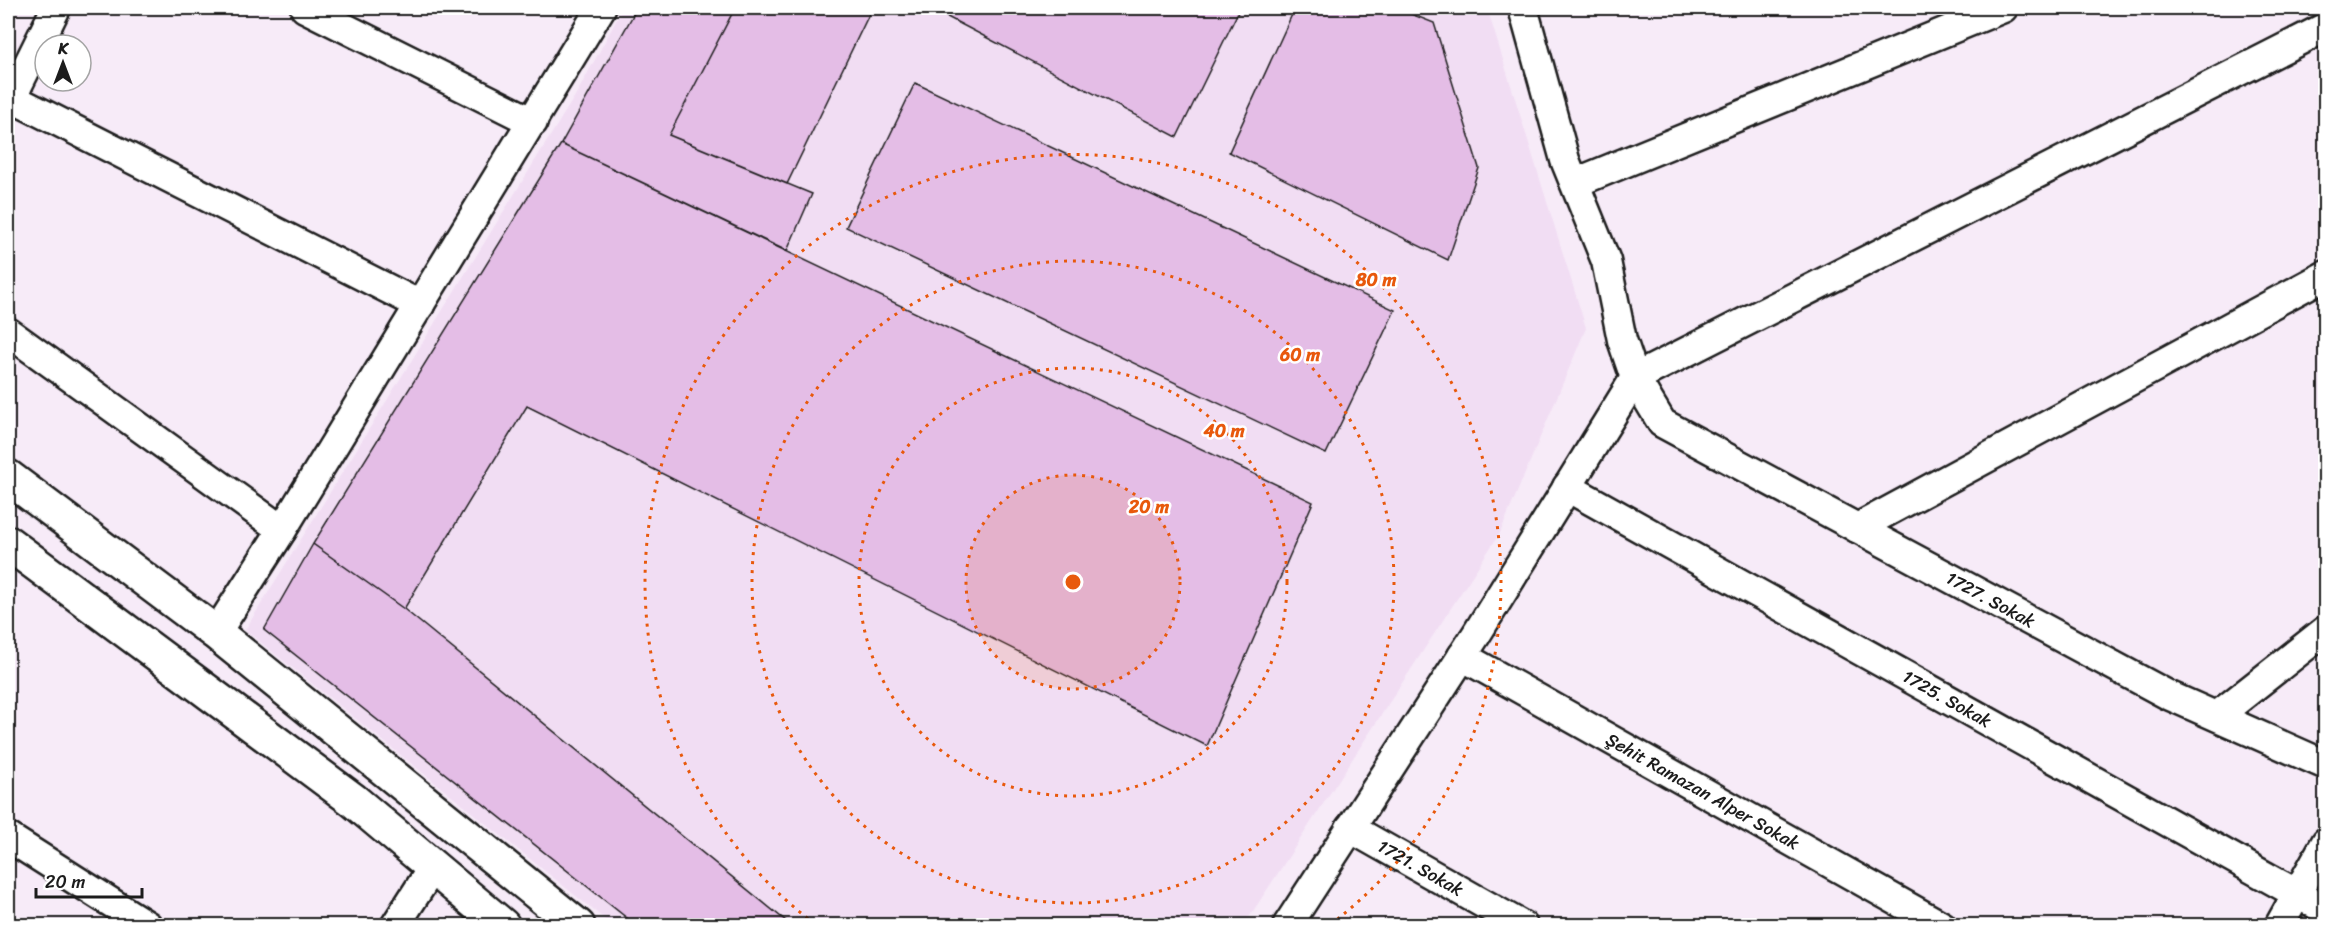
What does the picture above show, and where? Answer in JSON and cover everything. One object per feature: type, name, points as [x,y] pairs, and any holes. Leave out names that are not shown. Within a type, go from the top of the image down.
[{"type":"street","points":[[56,8],[9,100],[420,305]]},
{"type":"street","points":[[305,8],[533,122]]},
{"type":"street","points":[[216,633],[282,530],[601,8]]},
{"type":"street","points":[[1523,8],[1565,160],[1606,261],[1622,340],[1635,378]]},
{"type":"street","points":[[1575,183],[2003,8]]},
{"type":"street","points":[[1287,926],[1462,656],[1635,378],[2325,27]]},
{"type":"street","points":[[1857,528],[2325,275]]},
{"type":"street","points":[[8,332],[282,530]]},
{"type":"street","name":"1727. Sokak","points":[[1635,378],[1662,423],[2168,695],[2325,765]]},
{"type":"street","points":[[8,477],[216,633],[578,926]]},
{"type":"street","name":"1725. Sokak","points":[[1567,487],[2325,910]]},
{"type":"street","points":[[8,543],[353,800],[503,926]]},
{"type":"street","points":[[2217,716],[2325,630]]},
{"type":"street","name":"Şehit Ramazan Alper Sokak","points":[[1462,656],[1942,926]]},
{"type":"street","name":"1721. Sokak","points":[[1350,828],[1523,926]]},
{"type":"street","points":[[8,837],[148,926]]},
{"type":"street","points":[[2279,926],[2325,842]]},
{"type":"street","points":[[395,926],[433,867]]},
{"type":"shaded area","points":[[623,8],[1487,8],[1586,328],[1500,533],[1244,925],[612,925],[245,630],[578,91]]},
{"type":"building","points":[[637,8],[735,8],[669,135],[812,194],[787,251],[561,144]]},
{"type":"building","points":[[735,8],[872,8],[787,184],[669,135]]},
{"type":"building","points":[[933,8],[1240,8],[1177,137]]},
{"type":"building","points":[[1295,8],[1396,8],[1434,23],[1479,168],[1448,260],[1229,152]]},
{"type":"building","points":[[915,83],[1395,310],[1326,454],[846,227]]},
{"type":"building","points":[[561,144],[1313,502],[1207,746],[527,406],[404,609],[313,544]]},
{"type":"building","points":[[313,544],[404,609],[792,926],[637,926],[264,630]]}]
